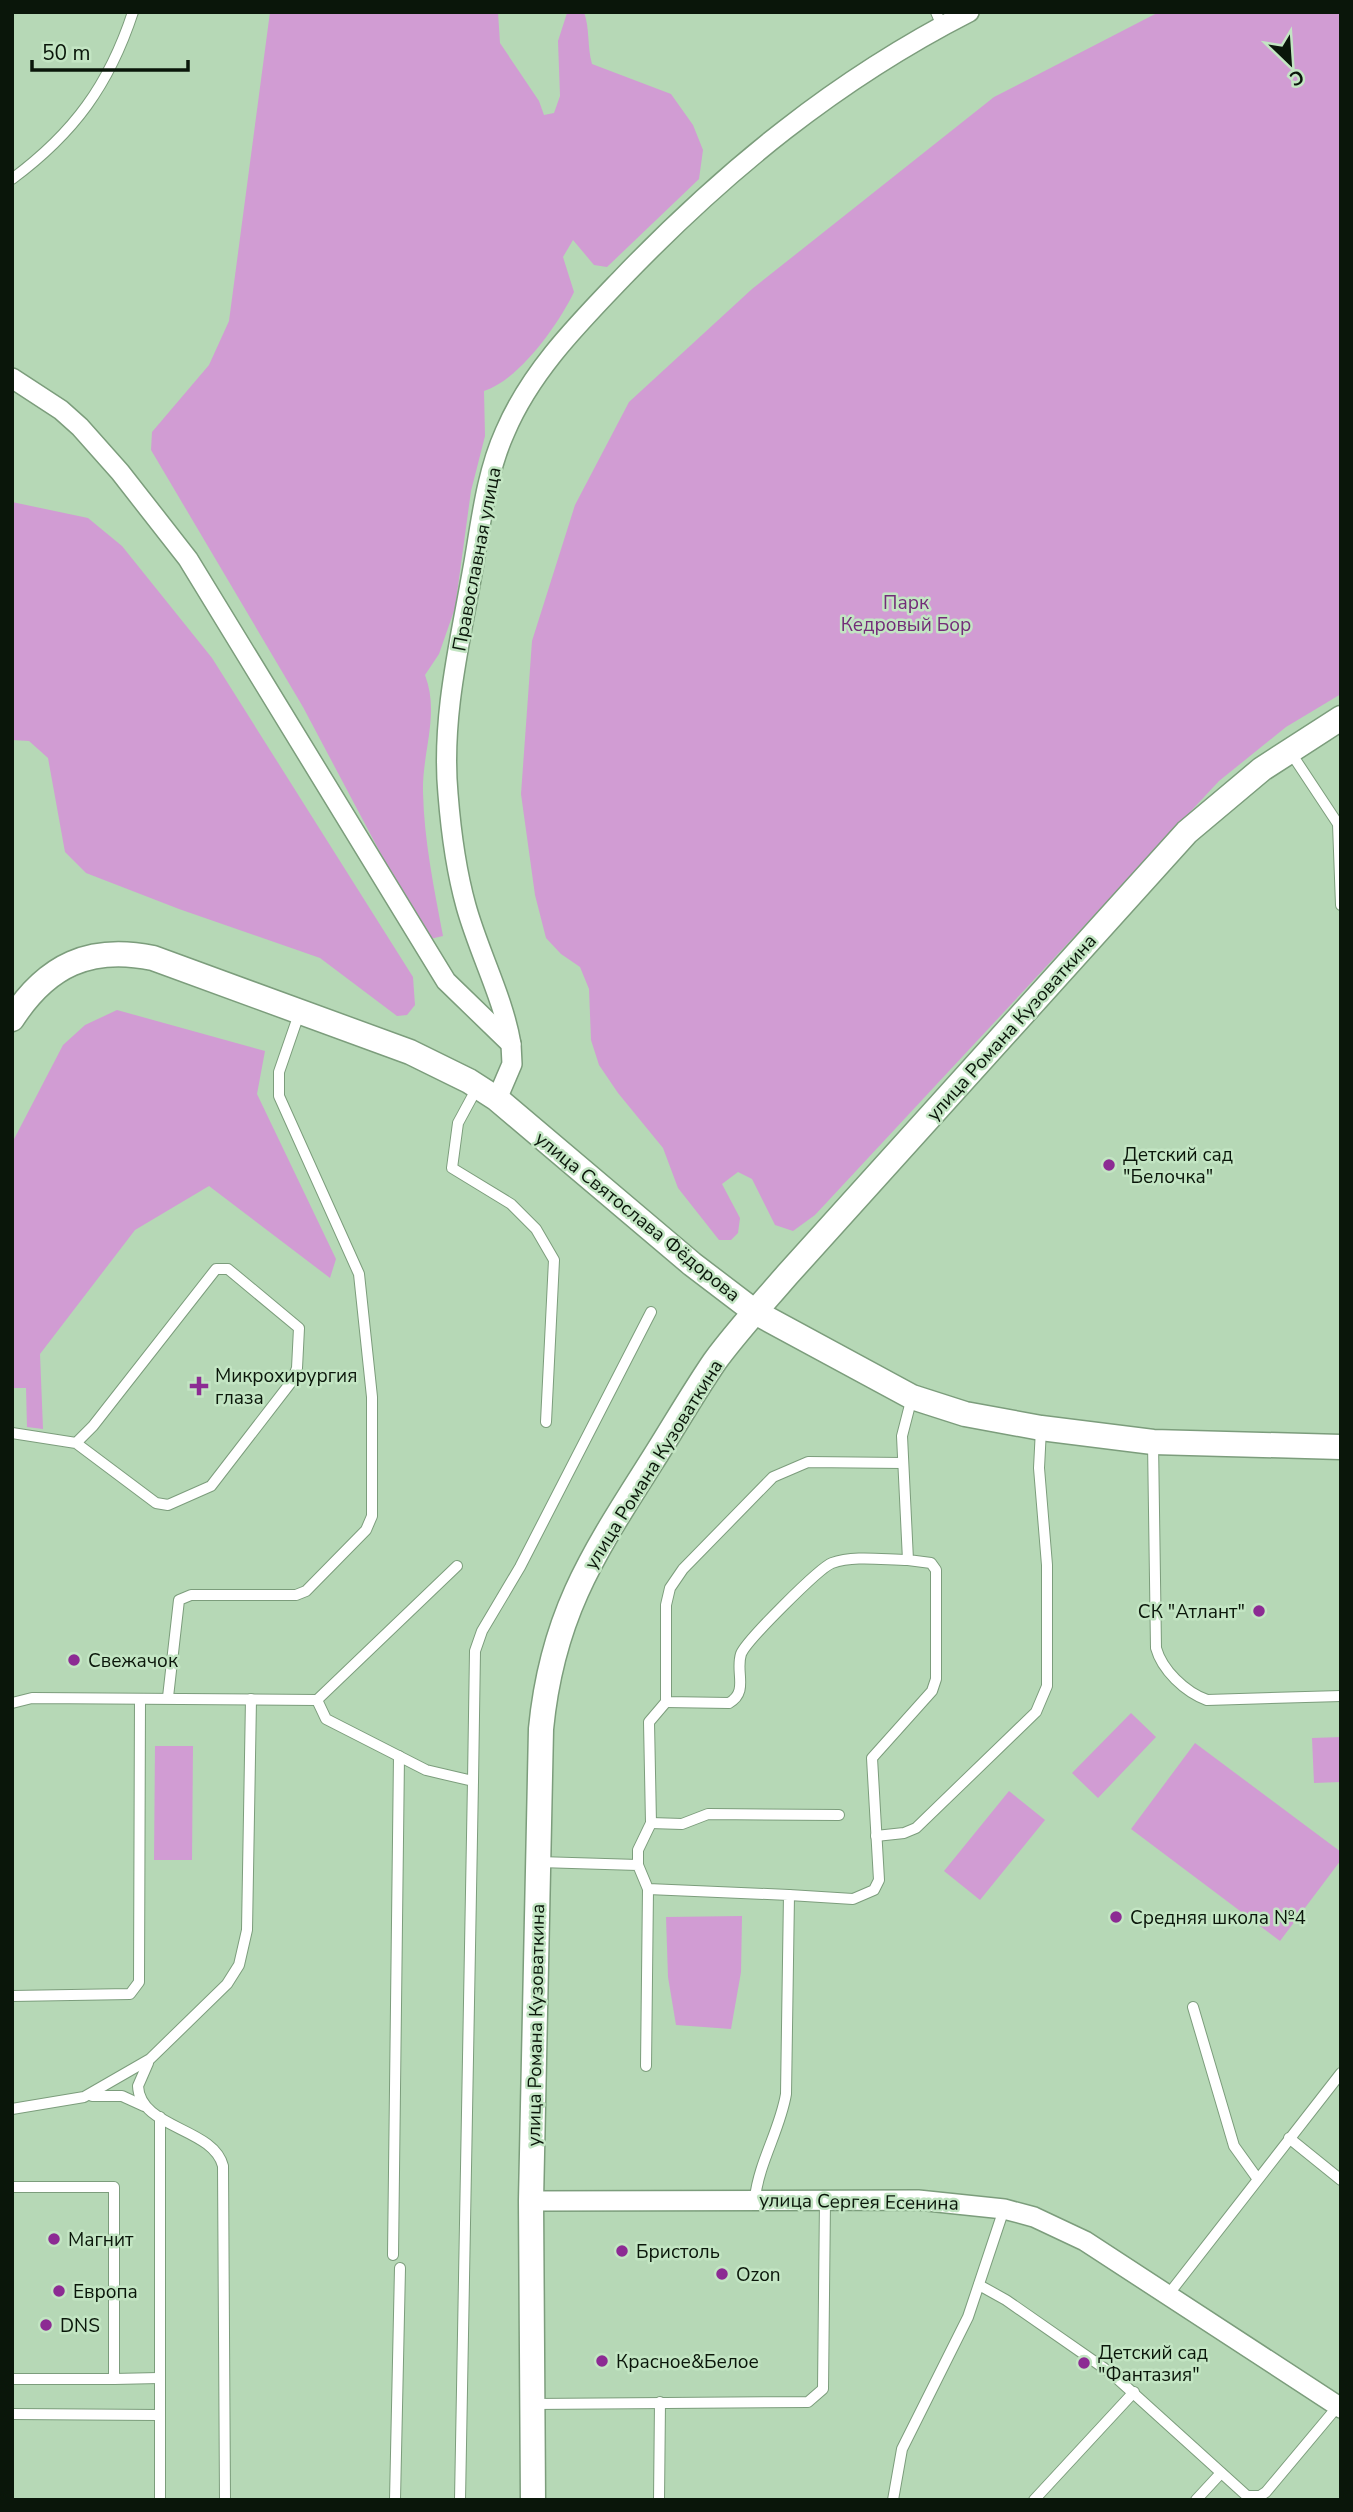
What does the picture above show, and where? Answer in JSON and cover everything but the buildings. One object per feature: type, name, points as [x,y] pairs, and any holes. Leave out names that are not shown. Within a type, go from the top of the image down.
[{"type":"street","name":"Православная улица","points":[[488,1093],[512,1064],[511,1045],[466,906],[456,862],[447,790],[452,686],[489,480],[505,432],[535,377],[574,328],[651,248],[729,175],[824,97],[939,19],[968,12]]},
{"type":"street","points":[[12,378],[61,410],[80,427],[121,472],[188,559],[446,981],[511,1045]]},
{"type":"street","name":"улица Романа Кузоваткина","points":[[533,2500],[531,2201],[541,1719],[547,1672],[560,1629],[609,1528],[716,1361],[755,1312],[1187,832],[1222,800],[1289,749],[1341,718]]},
{"type":"street","name":"улица Святослава Фёдорова","points":[[12,1019],[40,983],[65,965],[96,954],[127,953],[153,958],[410,1052],[488,1093],[692,1264],[755,1312],[912,1397],[965,1414],[1041,1428],[1153,1442],[1341,1447]]},
{"type":"street","name":"улица Сергея Есенина","points":[[531,2201],[755,2198],[918,2200],[1004,2209],[1060,2227],[1339,2407]]},
{"type":"lane","points":[[12,179],[44,155],[86,111],[133,12]]},
{"type":"lane","points":[[1289,749],[1338,824],[1341,905]]},
{"type":"lane","points":[[168,1697],[179,1600],[191,1595],[296,1595],[306,1591],[366,1530],[372,1516],[372,1396],[359,1274],[279,1096],[279,1072],[300,1011]]},
{"type":"lane","points":[[488,1093],[458,1123],[452,1168],[511,1204],[536,1229],[554,1260],[546,1422]]},
{"type":"lane","points":[[12,1433],[76,1443],[156,1503],[168,1505],[211,1486],[292,1381],[297,1368],[299,1328],[228,1269],[216,1269],[93,1426],[76,1443]]},
{"type":"lane","points":[[460,2500],[475,1651],[482,1631],[520,1567],[651,1312]]},
{"type":"lane","points":[[908,1560],[902,1436],[912,1397]]},
{"type":"lane","points":[[876,1836],[904,1833],[916,1828],[1036,1712],[1044,1699],[1047,1685],[1046,1564],[1039,1468],[1041,1428]]},
{"type":"lane","points":[[1153,1442],[1156,1648],[1160,1663],[1195,1695],[1207,1700],[1341,1696]]},
{"type":"lane","points":[[646,2066],[648,1889],[638,1864],[638,1850],[651,1823],[649,1723],[666,1702],[666,1605],[670,1588],[683,1569],[783,1470],[808,1462],[903,1463]]},
{"type":"lane","points":[[648,1889],[853,1899],[869,1894],[879,1880],[872,1758],[927,1699],[936,1679],[936,1570],[931,1563],[908,1560],[832,1563],[822,1569],[746,1644],[739,1663],[741,1692],[737,1699],[729,1703],[666,1702]]},
{"type":"lane","points":[[12,1703],[32,1698],[317,1700],[457,1566]]},
{"type":"lane","points":[[12,1996],[130,1994],[139,1982],[140,1699]]},
{"type":"lane","points":[[84,2097],[150,2059],[227,1984],[239,1965],[245,1949],[251,1699]]},
{"type":"lane","points":[[317,1700],[326,1719],[426,1770],[473,1782]]},
{"type":"lane","points":[[393,2255],[399,1755]]},
{"type":"lane","points":[[651,1823],[682,1824],[708,1814],[839,1815]]},
{"type":"lane","points":[[538,1862],[638,1864]]},
{"type":"lane","points":[[755,2198],[758,2174],[782,2116],[786,2094],[789,1895]]},
{"type":"lane","points":[[1193,2007],[1234,2147],[1257,2178]]},
{"type":"lane","points":[[144,2106],[138,2086],[150,2059]]},
{"type":"lane","points":[[1168,2295],[1341,2073]]},
{"type":"lane","points":[[12,2109],[84,2097],[122,2096],[144,2106],[212,2148],[223,2165],[225,2500]]},
{"type":"lane","points":[[160,2117],[160,2500]]},
{"type":"lane","points":[[1289,2137],[1341,2180]]},
{"type":"lane","points":[[12,2187],[114,2187],[114,2379]]},
{"type":"lane","points":[[533,2404],[808,2402],[823,2389],[825,2199]]},
{"type":"lane","points":[[893,2500],[902,2449],[953,2349],[979,2285],[1004,2209]]},
{"type":"lane","points":[[395,2500],[400,2268]]},
{"type":"lane","points":[[979,2285],[1006,2300],[1134,2392],[1242,2494],[1260,2496],[1339,2407]]},
{"type":"lane","points":[[12,2379],[159,2378]]},
{"type":"lane","points":[[1034,2500],[1134,2392]]},
{"type":"lane","points":[[659,2500],[660,2402]]},
{"type":"lane","points":[[12,2414],[159,2415]]},
{"type":"lane","points":[[1196,2500],[1221,2473]]},
{"type":"green space","points":[[270,12],[498,12],[500,43],[539,101],[544,115],[554,113],[560,96],[558,41],[567,13],[584,12],[592,64],[671,94],[693,125],[703,150],[699,179],[607,267],[594,265],[573,240],[563,257],[574,292],[567,305],[548,335],[524,364],[511,376],[484,391],[485,436],[471,491],[455,608],[439,654],[425,675],[431,719],[423,777],[425,828],[443,936],[430,939],[408,905],[303,707],[151,450],[152,432],[209,365],[229,321]]},
{"type":"green space","name":"Парк Кедровый Бор","points":[[1159,12],[1341,12],[1341,694],[1286,727],[1219,781],[815,1215],[793,1231],[775,1225],[752,1179],[738,1172],[722,1184],[740,1218],[738,1233],[731,1240],[719,1240],[678,1188],[663,1148],[599,1065],[591,1040],[589,989],[580,967],[561,954],[546,938],[535,895],[521,794],[532,641],[575,505],[629,402],[752,289],[994,97]]},
{"type":"green space","points":[[12,502],[88,518],[122,546],[212,658],[413,977],[415,1005],[407,1015],[397,1016],[320,958],[86,873],[65,852],[48,758],[29,741],[12,740]]},
{"type":"green space","points":[[117,1010],[265,1051],[257,1094],[336,1259],[330,1278],[209,1186],[135,1230],[40,1354],[43,1429],[27,1427],[26,1388],[12,1388],[12,1143],[63,1045],[85,1025]]},
{"type":"green space","points":[[1131,1713],[1156,1737],[1098,1798],[1072,1773]]},
{"type":"green space","points":[[1341,1737],[1341,1782],[1314,1783],[1312,1738]]},
{"type":"green space","points":[[1195,1743],[1341,1852],[1341,1860],[1280,1941],[1131,1829]]},
{"type":"green space","points":[[155,1746],[193,1746],[192,1860],[154,1860]]},
{"type":"green space","points":[[1009,1791],[1045,1820],[980,1900],[944,1871]]},
{"type":"green space","points":[[742,1916],[741,1972],[731,2029],[676,2025],[668,1977],[666,1917]]},
{"type":"place","name":"Детский сад \"Белочка\"","points":[[1109,1165]]},
{"type":"place","name":"Микрохирургия глаза","points":[[199,1386]]},
{"type":"place","name":"СК \"Атлант\"","points":[[1259,1611]]},
{"type":"place","name":"Свежачок","points":[[74,1660]]},
{"type":"place","name":"Средняя школа №4","points":[[1116,1917]]},
{"type":"place","name":"Магнит","points":[[54,2239]]},
{"type":"place","name":"Бристоль","points":[[622,2251]]},
{"type":"place","name":"Ozon","points":[[722,2274]]},
{"type":"place","name":"Европа","points":[[59,2291]]},
{"type":"place","name":"DNS","points":[[46,2325]]},
{"type":"place","name":"Красное&Белое","points":[[602,2361]]},
{"type":"place","name":"Детский сад \"Фантазия\"","points":[[1084,2363]]}]
